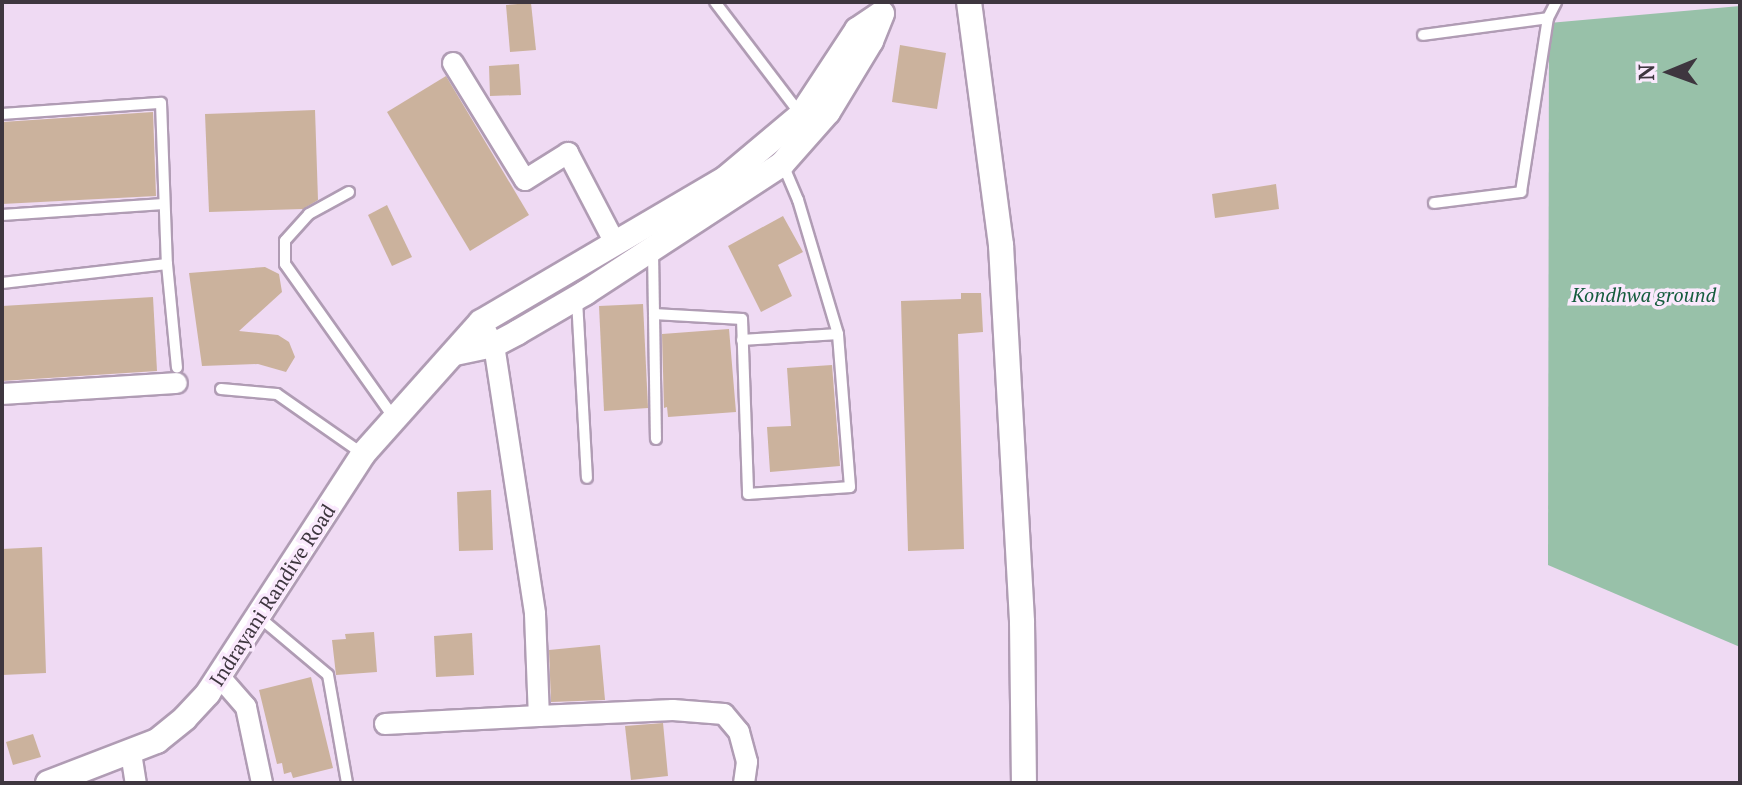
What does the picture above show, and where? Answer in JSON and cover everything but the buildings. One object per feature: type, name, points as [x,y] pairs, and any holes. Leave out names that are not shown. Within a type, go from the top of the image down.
[{"type":"street","points":[[969,2],[1001,245],[1022,622],[1024,783]]},
{"type":"street","name":"Indrayani Randive Road","points":[[455,353],[494,345],[576,298],[782,164],[806,125],[871,41],[886,8]]},
{"type":"street","points":[[453,63],[525,180],[568,153],[615,243]]},
{"type":"street","name":"Indrayani Randive Road","points":[[48,783],[73,779],[157,741],[185,718],[219,676],[363,454],[481,322],[726,178],[806,125]]},
{"type":"street","points":[[481,322],[494,345],[535,614],[539,716]]},
{"type":"street","points":[[2,394],[177,375]]},
{"type":"street","points":[[219,676],[246,707],[262,783]]},
{"type":"street","points":[[385,724],[673,710],[724,714],[739,732],[747,762],[744,783]]},
{"type":"street","points":[[131,753],[136,783]]},
{"type":"lane","points":[[715,2],[806,125]]},
{"type":"lane","points":[[1434,203],[1521,192],[1548,18],[1556,2]]},
{"type":"lane","points":[[1423,35],[1548,18]]},
{"type":"lane","points":[[2,114],[161,103],[167,264],[177,375]]},
{"type":"lane","points":[[654,314],[742,319],[748,494],[850,487],[838,334],[798,200],[782,164]]},
{"type":"lane","points":[[349,192],[309,214],[285,241],[285,264],[395,419]]},
{"type":"lane","points":[[2,215],[164,204]]},
{"type":"lane","points":[[653,249],[656,439]]},
{"type":"lane","points":[[2,283],[167,264]]},
{"type":"lane","points":[[576,298],[587,478]]},
{"type":"lane","points":[[742,340],[838,334]]},
{"type":"lane","points":[[221,389],[277,394],[363,454]]},
{"type":"lane","points":[[258,616],[328,675],[347,783]]},
{"type":"green space","name":"Kondhwa ground","points":[[1740,6],[1740,647],[1548,565],[1549,23]]}]
